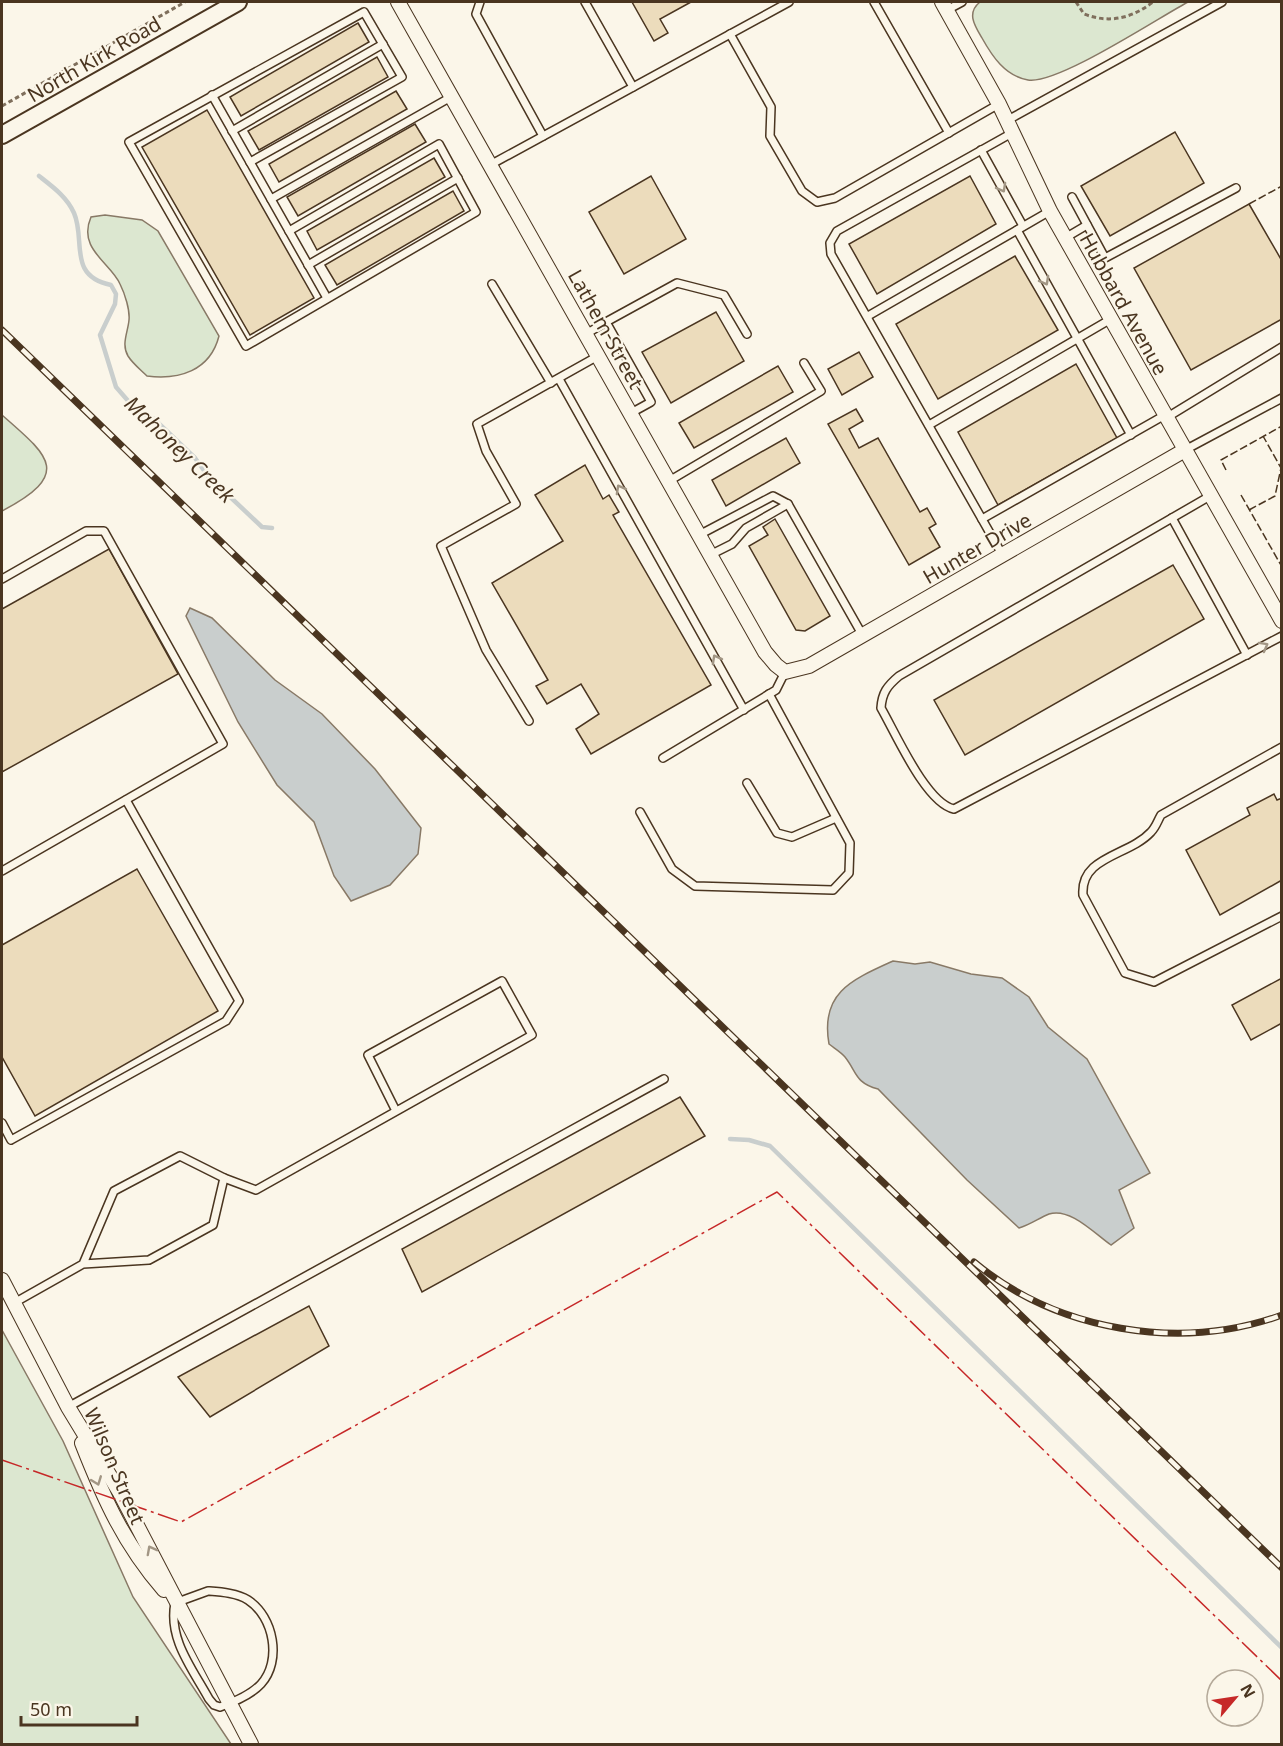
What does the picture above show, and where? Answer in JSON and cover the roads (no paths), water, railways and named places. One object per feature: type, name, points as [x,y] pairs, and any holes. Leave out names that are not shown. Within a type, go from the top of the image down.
[{"type":"street","name":"North Kirk Road","points":[[2,135],[238,2]]},
{"type":"street","name":"Lathem Street","points":[[398,2],[765,652],[785,672]]},
{"type":"street","name":"Hubbard Avenue","points":[[944,6],[999,104],[1050,211],[1281,621]]},
{"type":"street","name":"Hunter Drive","points":[[785,672],[809,666],[1185,450]]},
{"type":"street","name":"Wilson Street","points":[[2,1280],[68,1407],[106,1503],[124,1538],[176,1603],[251,1744]]},
{"type":"lane","points":[[480,2],[476,14],[543,136]]},
{"type":"lane","points":[[585,2],[633,87]]},
{"type":"lane","points":[[490,165],[789,2]]},
{"type":"lane","points":[[874,2],[949,133]]},
{"type":"lane","points":[[944,6],[962,2]]},
{"type":"lane","points":[[1003,556],[831,254],[830,243],[837,231],[981,150],[1009,127],[1222,2]]},
{"type":"lane","points":[[250,162],[402,77],[364,12],[129,142],[246,346],[476,212],[438,144],[289,231]]},
{"type":"lane","points":[[730,33],[771,107],[770,136],[802,191],[817,202],[835,198],[999,104]]},
{"type":"lane","points":[[232,131],[383,44]]},
{"type":"lane","points":[[212,95],[327,298]]},
{"type":"lane","points":[[271,199],[451,97]]},
{"type":"lane","points":[[981,150],[1077,339],[1131,435]]},
{"type":"lane","points":[[309,265],[458,178]]},
{"type":"lane","points":[[1072,197],[1105,258],[1236,188]]},
{"type":"lane","points":[[868,316],[1050,211]]},
{"type":"lane","points":[[1065,238],[1087,225]]},
{"type":"lane","points":[[586,334],[677,283],[724,295],[747,334]]},
{"type":"lane","points":[[492,284],[551,383]]},
{"type":"lane","points":[[929,425],[1110,319]]},
{"type":"lane","points":[[606,322],[651,402],[631,413]]},
{"type":"lane","points":[[982,519],[1165,417],[1281,347]]},
{"type":"lane","points":[[529,721],[486,650],[441,546],[516,504],[486,451],[477,424],[599,356]]},
{"type":"lane","points":[[669,481],[821,391],[804,363]]},
{"type":"lane","points":[[559,379],[744,710]]},
{"type":"lane","points":[[1185,450],[1281,398]]},
{"type":"lane","points":[[699,535],[773,496],[788,504],[863,636]]},
{"type":"lane","points":[[1210,496],[899,676],[887,687],[882,696],[881,708],[931,794],[945,807],[954,809],[1281,636]]},
{"type":"lane","points":[[710,555],[732,544],[746,528],[788,504]]},
{"type":"lane","points":[[1172,518],[1247,655]]},
{"type":"lane","points":[[2,579],[86,531],[104,531],[223,744],[2,871]]},
{"type":"lane","points":[[663,758],[776,690],[785,672]]},
{"type":"lane","points":[[640,812],[672,869],[695,886],[833,890],[849,873],[850,843],[769,694]]},
{"type":"lane","points":[[1281,747],[1161,815],[1153,830],[1140,841],[1091,868],[1082,882],[1083,895],[1125,973],[1154,982],[1281,916]]},
{"type":"lane","points":[[747,783],[777,833],[792,837],[836,818]]},
{"type":"lane","points":[[2,1123],[11,1140],[226,1021],[239,1000],[126,800]]},
{"type":"lane","points":[[83,1264],[114,1191],[180,1156],[224,1178],[256,1190],[532,1035],[502,981],[368,1055],[396,1111]]},
{"type":"lane","points":[[68,1407],[664,1079]]},
{"type":"lane","points":[[14,1303],[83,1264],[149,1260],[213,1225],[224,1178]]},
{"type":"lane","points":[[176,1603],[208,1591],[225,1592],[248,1600],[261,1613],[270,1630],[274,1651],[269,1670],[261,1684],[230,1704]]},
{"type":"waterway","name":"Mahoney Creek","points":[[39,176],[64,197],[71,207],[77,223],[80,256],[88,274],[111,285],[116,294],[115,304],[100,335],[116,387],[136,410],[154,419],[195,458],[208,476],[262,527],[272,528]]},
{"type":"waterway","points":[[730,1139],[749,1140],[770,1146],[1282,1648]]},
{"type":"railway","points":[[2,330],[1282,1568]]},
{"type":"railway","points":[[974,1262],[1007,1286],[1043,1305],[1081,1319],[1121,1328],[1162,1333],[1203,1332],[1243,1326],[1282,1315]]}]
